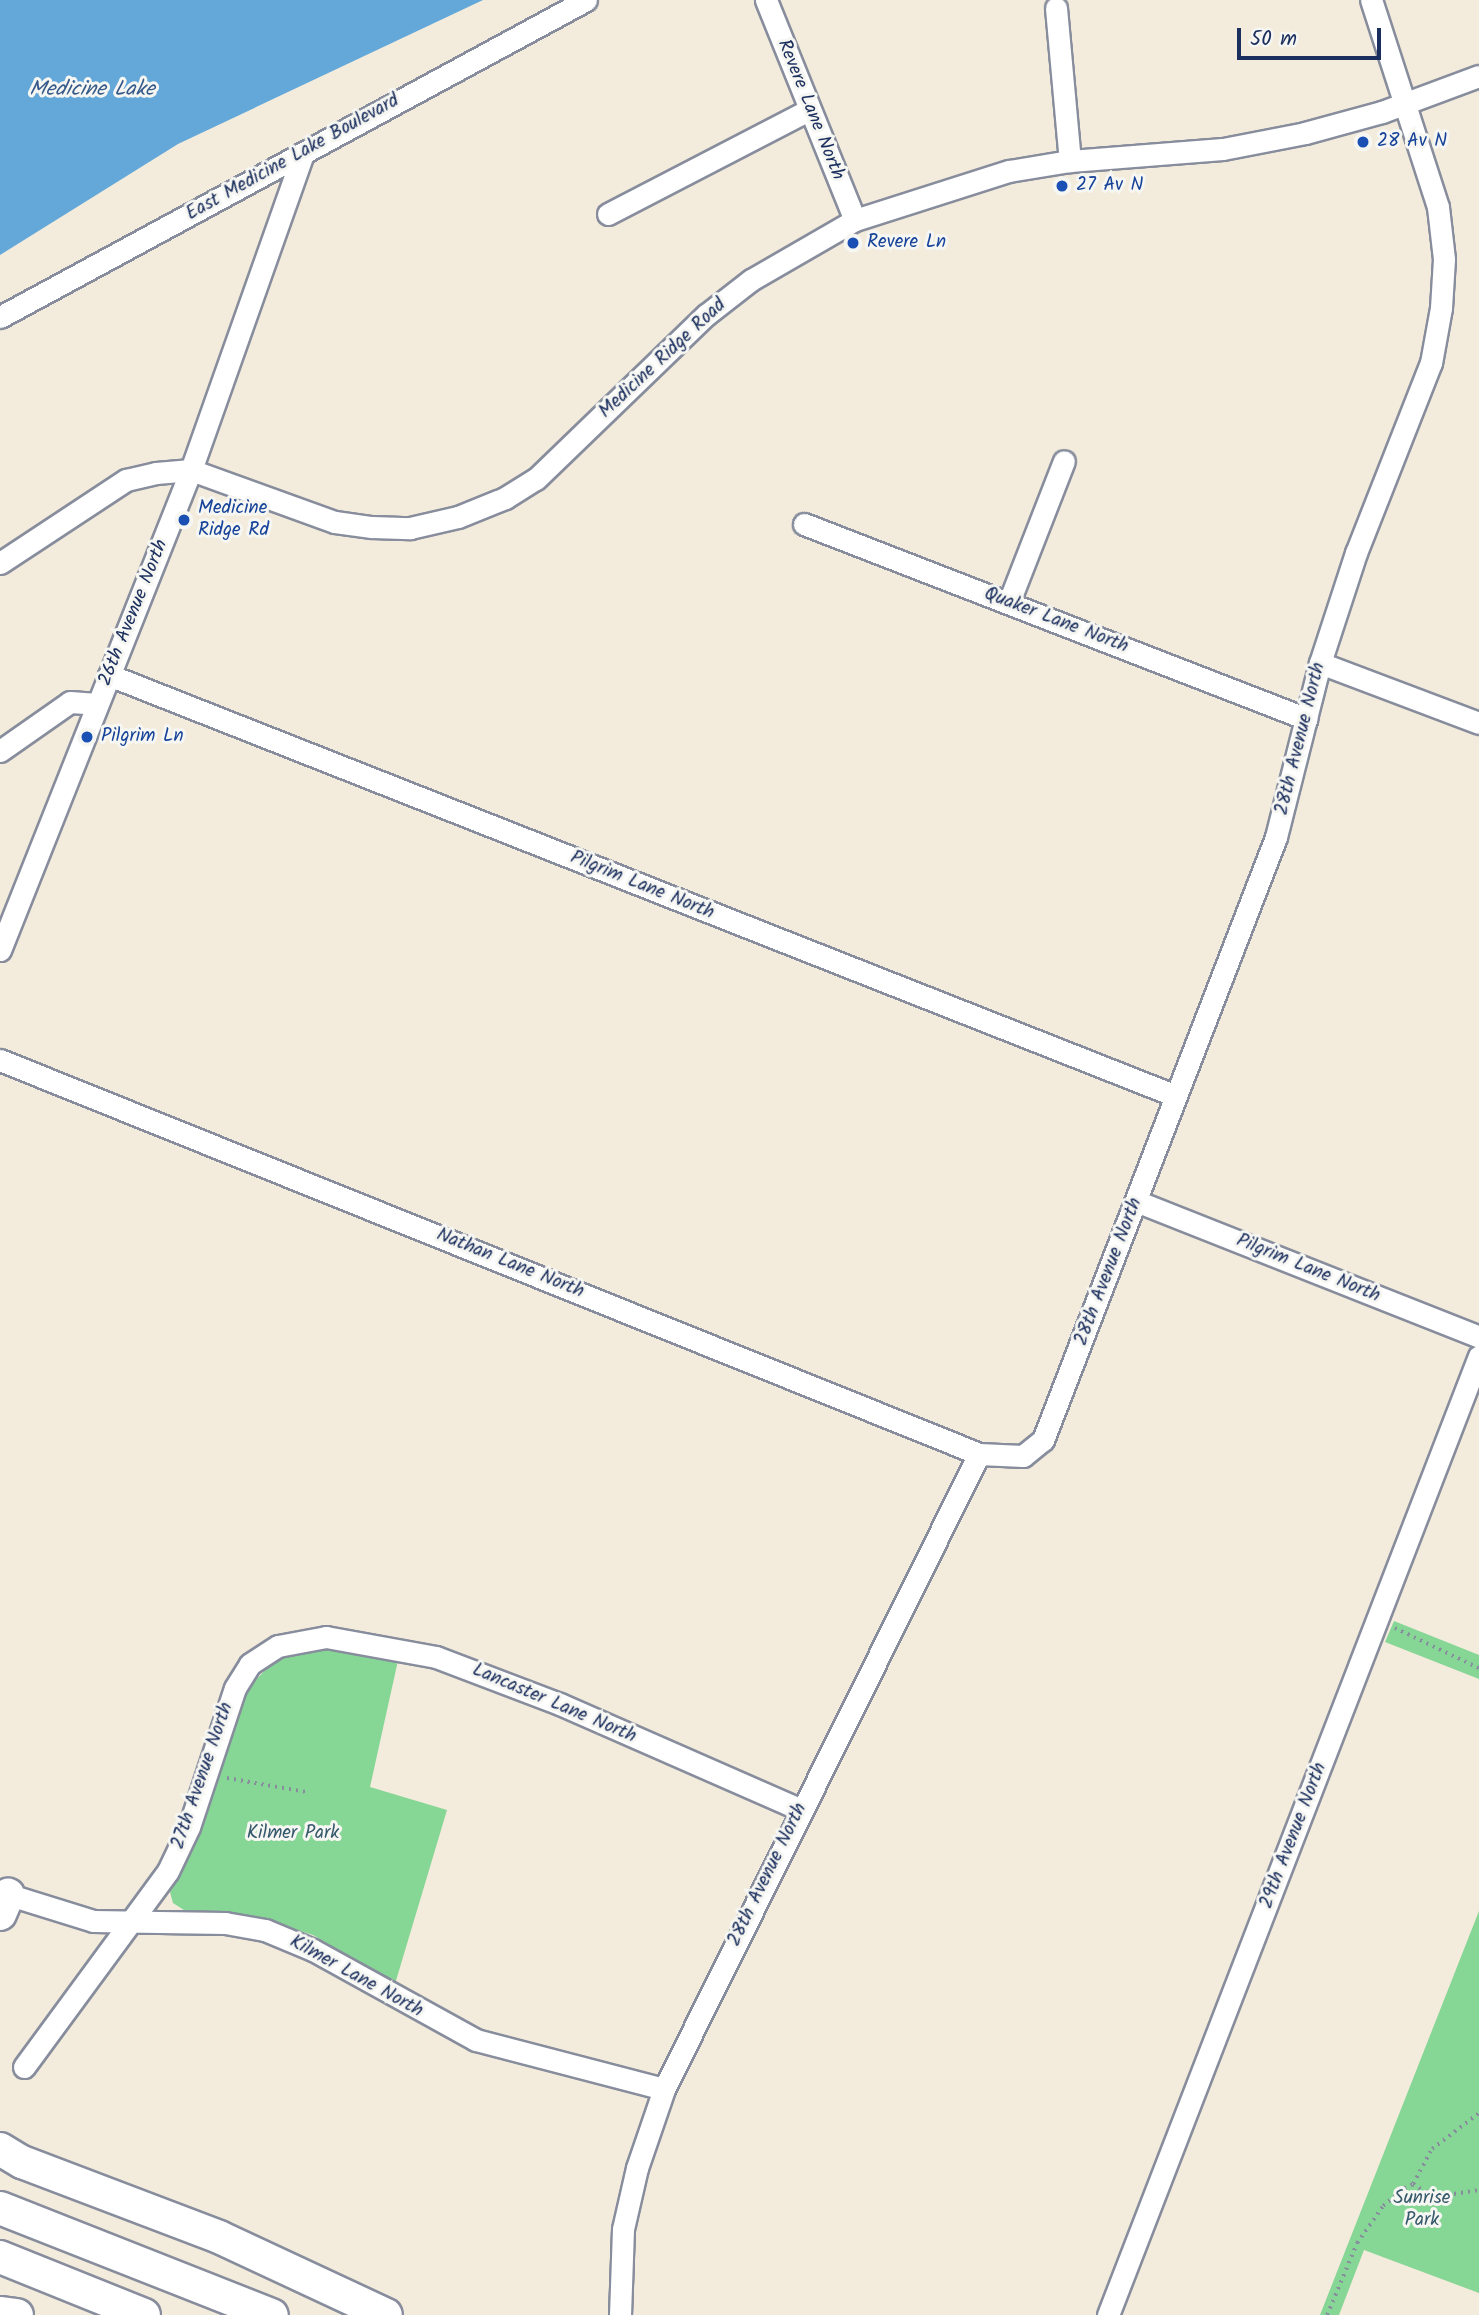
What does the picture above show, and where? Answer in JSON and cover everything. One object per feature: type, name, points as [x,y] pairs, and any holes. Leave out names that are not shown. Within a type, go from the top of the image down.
[{"type":"highway","points":[[0,2149],[22,2162],[219,2238],[386,2315]]},
{"type":"highway","points":[[0,2208],[272,2315]]},
{"type":"highway","points":[[0,2257],[144,2315]]},
{"type":"highway","points":[[0,2313],[17,2315]]},
{"type":"street","name":"East Medicine Lake Boulevard","points":[[0,317],[586,0]]},
{"type":"street","name":"Revere Lane North","points":[[766,0],[855,220]]},
{"type":"street","name":"28th Avenue North","points":[[1023,1456],[1043,1440],[1276,837],[1320,663],[1356,553],[1431,363],[1441,308],[1444,259],[1438,207],[1407,101],[1371,0]]},
{"type":"street","points":[[1056,8],[1070,161]]},
{"type":"street","name":"Medicine Ridge Road","points":[[0,563],[126,480],[191,470],[335,522],[410,528],[458,517],[505,498],[536,479],[706,315],[751,280],[855,220],[962,183],[1070,161],[1223,149],[1305,133],[1479,76]]},
{"type":"street","points":[[608,214],[809,110]]},
{"type":"street","name":"26th Avenue North","points":[[0,950],[191,470],[303,154]]},
{"type":"street","points":[[1009,602],[1064,460]]},
{"type":"street","name":"Quaker Lane North","points":[[804,524],[1307,719]]},
{"type":"street","points":[[1320,663],[1479,723]]},
{"type":"street","name":"Pilgrim Lane North","points":[[109,675],[1176,1096]]},
{"type":"street","points":[[0,751],[70,702],[97,704]]},
{"type":"street","name":"Nathan Lane North","points":[[0,1060],[979,1454],[1023,1456]]},
{"type":"street","name":"Pilgrim Lane North","points":[[1136,1201],[1479,1337]]},
{"type":"street","name":"29th Avenue North","points":[[1108,2315],[1479,1356]]},
{"type":"street","name":"28th Avenue North","points":[[620,2315],[623,2229],[637,2168],[664,2089],[799,1809],[979,1454]]},
{"type":"street","name":"Lancaster Lane North","points":[[298,1640],[326,1637],[400,1649],[484,1673],[799,1809]]},
{"type":"street","name":"27th Avenue North","points":[[24,2067],[133,1923],[168,1871],[208,1772],[234,1688],[250,1664],[278,1646],[298,1640]]},
{"type":"street","name":"Kilmer Lane North","points":[[3,1900],[65,1915],[133,1923],[225,1923],[265,1930],[313,1950],[476,2040],[664,2089]]},
{"type":"path","points":[[1377,1620],[1479,1668]]},
{"type":"path","points":[[208,1772],[237,1782],[306,1792]]},
{"type":"path","points":[[1327,2315],[1357,2243],[1383,2206],[1413,2184],[1432,2149],[1479,2113]]},
{"type":"path","points":[[1413,2184],[1426,2192],[1447,2195],[1479,2190]]},
{"type":"green space","points":[[1394,1621],[1479,1655],[1479,1679],[1385,1642]]},
{"type":"green space","name":"Kilmer Park","points":[[326,1647],[399,1656],[370,1787],[447,1810],[395,1984],[313,1935],[252,1916],[187,1912],[173,1903],[170,1892],[204,1820],[247,1689],[274,1661],[302,1649]]},
{"type":"green space","name":"Sunrise Park","points":[[1479,1911],[1479,2293],[1364,2250],[1339,2315],[1320,2315]]},
{"type":"water","name":"Medicine Lake","points":[[0,0],[483,0],[178,144],[0,255]]},
{"type":"place","name":"28 Av N","points":[[1363,142]]},
{"type":"place","name":"27 Av N","points":[[1062,186]]},
{"type":"place","name":"Revere Ln","points":[[853,243]]},
{"type":"place","name":"Medicine Ridge Rd","points":[[184,520]]},
{"type":"place","name":"Pilgrim Ln","points":[[87,737]]}]
